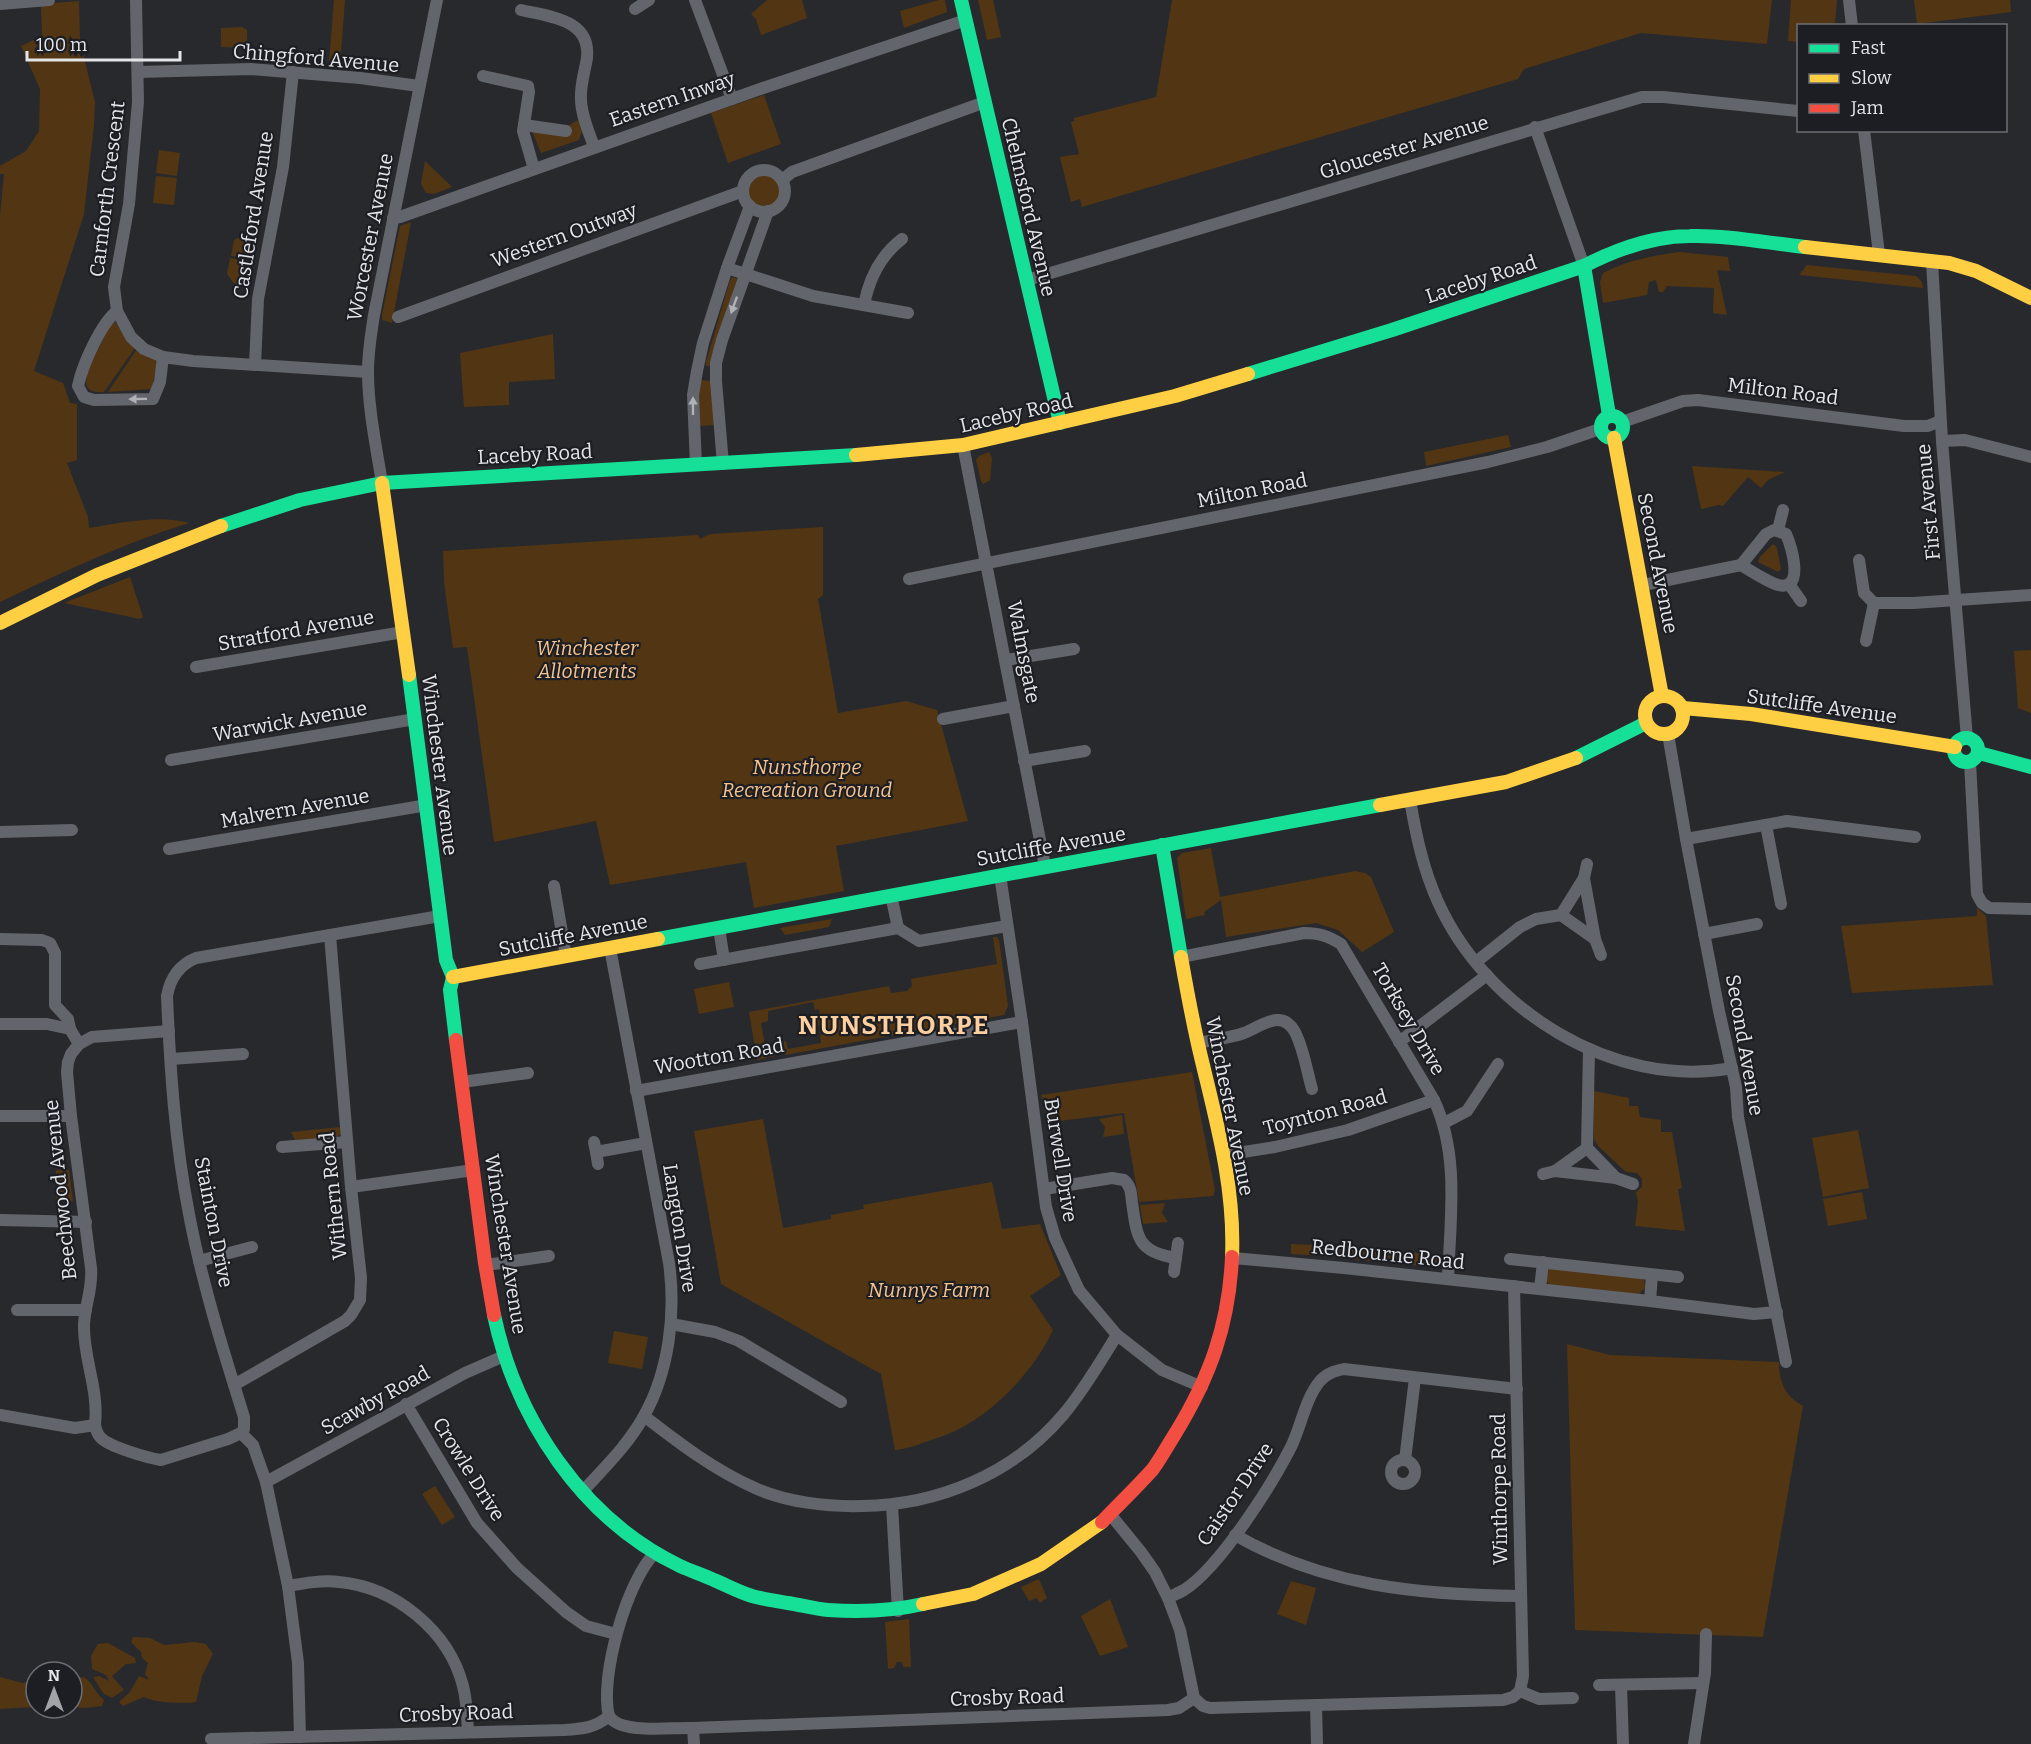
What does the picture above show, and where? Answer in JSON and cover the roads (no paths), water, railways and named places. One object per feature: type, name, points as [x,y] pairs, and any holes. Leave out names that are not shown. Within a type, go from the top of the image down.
[{"type":"main road","name":"Chelmsford Avenue","points":[[961,0],[1060,423]]},
{"type":"main road","name":"Laceby Road","points":[[0,623],[29,607],[156,550],[227,523],[314,496],[382,483],[879,454],[963,445],[1175,396],[1392,330],[1584,266],[1613,252],[1658,238],[1683,234],[1932,261],[1956,265],[1976,272],[2031,298]]},
{"type":"main road","points":[[1584,266],[1610,415]]},
{"type":"main road","points":[[1610,415],[1617,416],[1622,422],[1622,431],[1614,438],[1606,436],[1600,429],[1602,420],[1610,415]]},
{"type":"main road","name":"Second Avenue","points":[[1614,438],[1662,696]]},
{"type":"main road","name":"Winchester Avenue","points":[[382,483],[446,960],[453,977],[450,990],[486,1265],[495,1320],[504,1356],[537,1429],[582,1492],[618,1525],[655,1553],[708,1581],[764,1600],[822,1611],[881,1612],[898,1611],[956,1599],[1001,1584],[1079,1542],[1139,1487],[1163,1456],[1184,1422],[1215,1353],[1225,1318],[1233,1258],[1231,1208],[1224,1155],[1198,1043],[1162,845]]},
{"type":"main road","points":[[1662,696],[1675,699],[1683,708],[1681,725],[1677,730],[1668,734],[1655,732],[1646,723],[1645,716],[1649,704],[1662,696]]},
{"type":"main road","name":"Sutcliffe Avenue","points":[[1683,708],[1751,714],[1955,747]]},
{"type":"main road","name":"Sutcliffe Avenue","points":[[453,977],[1506,783],[1570,761],[1646,723]]},
{"type":"main road","points":[[1974,758],[1976,742],[1967,738],[1961,739],[1954,753],[1963,762],[1974,758],[2031,767]]},
{"type":"street","points":[[0,4],[49,0]]},
{"type":"street","name":"Carnforth Crescent","points":[[136,0],[138,102],[129,204],[114,287],[117,311],[131,337],[144,349],[163,357],[193,361],[368,372]]},
{"type":"street","name":"Worcester Avenue","points":[[382,483],[375,442],[368,372],[374,315],[437,0]]},
{"type":"street","points":[[635,9],[649,0]]},
{"type":"street","points":[[695,0],[732,99]]},
{"type":"street","points":[[1849,0],[1852,24]]},
{"type":"street","points":[[521,10],[564,21],[577,27],[583,34],[587,50],[581,102],[594,147]]},
{"type":"street","name":"Eastern Inway","points":[[393,218],[966,20]]},
{"type":"street","name":"Chingford Avenue","points":[[138,72],[214,69],[293,72],[419,86]]},
{"type":"street","name":"Castleford Avenue","points":[[255,365],[258,299],[283,167],[293,72]]},
{"type":"street","points":[[483,76],[528,86],[524,136],[534,169]]},
{"type":"street","name":"Gloucester Avenue","points":[[1027,280],[1535,127],[1652,96],[1797,111]]},
{"type":"street","points":[[743,191],[750,206],[768,211],[783,200],[785,187],[782,180],[792,172],[985,102]]},
{"type":"street","points":[[524,125],[566,132]]},
{"type":"street","points":[[1535,127],[1584,266]]},
{"type":"street","points":[[1864,132],[1879,255]]},
{"type":"street","name":"Western Outway","points":[[398,317],[743,191],[748,178],[759,171],[772,171],[782,180]]},
{"type":"street","points":[[696,465],[693,395],[697,371],[703,343],[727,268],[750,206]]},
{"type":"street","points":[[723,464],[715,373],[722,340],[768,211]]},
{"type":"street","points":[[864,304],[868,286],[877,268],[888,251],[902,238]]},
{"type":"street","name":"First Avenue","points":[[1932,261],[1940,421],[1967,738]]},
{"type":"street","points":[[727,268],[813,296],[908,313]]},
{"type":"street","points":[[117,311],[108,318],[81,369],[78,386],[84,396],[93,400],[153,399],[160,382],[163,357]]},
{"type":"street","points":[[697,371],[715,373]]},
{"type":"street","name":"Milton Road","points":[[1622,422],[1683,401],[1698,400],[1904,426],[1928,426],[1940,421]]},
{"type":"street","name":"Milton Road","points":[[909,579],[1488,462],[1547,447],[1600,429]]},
{"type":"street","points":[[1942,441],[1965,440],[2031,457]]},
{"type":"street","name":"Walmsgate","points":[[963,445],[1045,867]]},
{"type":"street","points":[[1778,530],[1784,510]]},
{"type":"street","points":[[1643,585],[1741,565],[1766,534],[1778,530],[1786,534],[1795,574],[1794,579],[1789,584],[1776,584],[1741,565]]},
{"type":"street","points":[[1859,560],[1864,593],[1874,603],[2031,595]]},
{"type":"street","points":[[1789,584],[1801,602]]},
{"type":"street","points":[[1866,641],[1874,603]]},
{"type":"street","name":"Stratford Avenue","points":[[196,667],[403,632]]},
{"type":"street","points":[[1006,660],[1074,649]]},
{"type":"street","points":[[943,719],[1014,706]]},
{"type":"street","name":"Warwick Avenue","points":[[171,760],[415,719]]},
{"type":"street","name":"Second Avenue","points":[[1668,734],[1704,934],[1736,1087],[1738,1117],[1786,1362]]},
{"type":"street","points":[[1024,761],[1085,751]]},
{"type":"street","points":[[1974,758],[1977,894],[1982,903],[1989,908],[2031,909]]},
{"type":"street","points":[[1410,801],[1424,867],[1438,903],[1476,962],[1529,1013],[1589,1049],[1655,1069],[1708,1072],[1732,1068]]},
{"type":"street","name":"Malvern Avenue","points":[[169,849],[427,805]]},
{"type":"street","points":[[1686,839],[1787,821],[1915,837]]},
{"type":"street","points":[[1766,825],[1781,904]]},
{"type":"street","points":[[0,832],[72,830]]},
{"type":"street","points":[[1561,915],[1584,878],[1587,864]]},
{"type":"street","name":"Burwell Drive","points":[[1000,875],[1044,1189],[1049,1220],[1055,1238],[1079,1290],[1117,1335],[1162,1370],[1202,1386]]},
{"type":"street","points":[[1584,878],[1595,939],[1601,955]]},
{"type":"street","points":[[554,886],[566,956]]},
{"type":"street","points":[[891,895],[897,928]]},
{"type":"street","points":[[1476,962],[1520,927],[1536,919],[1561,915],[1595,939]]},
{"type":"street","name":"Stainton Drive","points":[[241,1433],[245,1422],[199,1261],[189,1215],[181,1163],[171,1059],[167,996],[169,987],[176,972],[188,962],[212,954],[440,916]]},
{"type":"street","points":[[1704,934],[1757,924]]},
{"type":"street","points":[[700,964],[897,928],[919,941],[1007,926]]},
{"type":"street","points":[[719,928],[724,960]]},
{"type":"street","name":"Torksey Drive","points":[[1181,957],[1304,933],[1317,933],[1341,944],[1434,1100],[1444,1123],[1452,1175],[1448,1279]]},
{"type":"street","name":"Withern Road","points":[[234,1385],[345,1321],[356,1309],[362,1291],[330,934]]},
{"type":"street","points":[[0,939],[42,940],[50,943],[55,953],[55,1005],[68,1019],[70,1029],[79,1044],[92,1037],[169,1031]]},
{"type":"street","name":"Langton Drive","points":[[582,1492],[617,1454],[644,1416],[663,1369],[671,1324],[671,1278],[610,948]]},
{"type":"street","points":[[1399,1042],[1487,975]]},
{"type":"street","points":[[1198,1043],[1243,1033],[1268,1020],[1281,1021],[1296,1033],[1312,1089]]},
{"type":"street","name":"Wootton Road","points":[[636,1091],[1022,1022]]},
{"type":"street","points":[[0,1024],[47,1024],[70,1029]]},
{"type":"street","name":"Beechwood Avenue","points":[[79,1044],[71,1054],[67,1072],[92,1276],[86,1311],[85,1336],[96,1400],[94,1425]]},
{"type":"street","points":[[1589,1049],[1587,1148],[1616,1178]]},
{"type":"street","points":[[171,1059],[243,1054]]},
{"type":"street","points":[[1444,1123],[1467,1111],[1498,1064]]},
{"type":"street","points":[[462,1082],[528,1073]]},
{"type":"street","name":"Toynton Road","points":[[1224,1155],[1275,1148],[1348,1130],[1434,1100]]},
{"type":"street","points":[[0,1116],[71,1116]]},
{"type":"street","points":[[282,1147],[347,1142]]},
{"type":"street","points":[[596,1153],[646,1143]]},
{"type":"street","points":[[1587,1148],[1549,1173],[1616,1178],[1632,1184]]},
{"type":"street","points":[[351,1187],[474,1170]]},
{"type":"street","points":[[1044,1189],[1112,1178],[1124,1180],[1131,1191],[1135,1226],[1144,1246],[1155,1254],[1176,1258]]},
{"type":"street","points":[[0,1220],[86,1222]]},
{"type":"street","points":[[1174,1272],[1178,1243]]},
{"type":"street","points":[[199,1261],[252,1247]]},
{"type":"street","points":[[486,1265],[549,1256]]},
{"type":"street","name":"Redbourne Road","points":[[1233,1258],[1514,1286],[1754,1314],[1777,1312]]},
{"type":"street","points":[[1510,1259],[1678,1277]]},
{"type":"street","points":[[1540,1289],[1543,1262]]},
{"type":"street","points":[[1650,1301],[1652,1275]]},
{"type":"street","name":"Winthorpe Road","points":[[1514,1286],[1522,1676],[1520,1691]]},
{"type":"street","points":[[17,1310],[86,1311]]},
{"type":"street","points":[[671,1324],[714,1332],[739,1341],[841,1402]]},
{"type":"street","points":[[644,1416],[717,1470],[757,1490],[826,1504],[892,1505],[947,1493],[1001,1467],[1034,1444],[1062,1416],[1087,1384],[1117,1335]]},
{"type":"street","name":"Scawby Road","points":[[266,1482],[406,1404],[465,1373],[504,1356]]},
{"type":"street","name":"Caistor Drive","points":[[1168,1598],[1185,1590],[1208,1568],[1235,1535],[1291,1447],[1313,1393],[1323,1378],[1344,1369],[1516,1389]]},
{"type":"street","points":[[1405,1460],[1414,1378]]},
{"type":"street","name":"Crowle Drive","points":[[406,1404],[477,1523],[517,1568],[566,1612],[586,1626],[616,1634]]},
{"type":"street","points":[[0,1415],[43,1421],[65,1427],[94,1425],[99,1437],[107,1443],[161,1460],[241,1433],[253,1444],[266,1482],[288,1586],[297,1663],[300,1737]]},
{"type":"street","points":[[892,1505],[898,1611]]},
{"type":"street","points":[[1110,1514],[1155,1572],[1180,1630],[1194,1698],[1198,1703],[1210,1708],[1503,1700],[1513,1697],[1520,1691],[1539,1698],[1573,1698]]},
{"type":"street","points":[[1235,1535],[1291,1563],[1335,1576],[1428,1593],[1520,1596]]},
{"type":"street","points":[[609,1716],[609,1679],[616,1634],[632,1590],[646,1562],[655,1553]]},
{"type":"street","points":[[288,1586],[323,1581],[355,1584],[378,1590],[410,1610],[442,1641],[451,1656],[462,1685],[468,1732]]},
{"type":"street","points":[[1694,1744],[1706,1673],[1706,1634]]},
{"type":"street","points":[[1599,1685],[1703,1683]]},
{"type":"street","points":[[1621,1685],[1623,1744]]},
{"type":"street","name":"Crosby Road","points":[[211,1739],[590,1728],[609,1716],[615,1723],[628,1728],[693,1728],[1168,1710],[1179,1707],[1194,1698]]},
{"type":"street","points":[[1316,1705],[1317,1744]]},
{"type":"street","points":[[693,1728],[694,1744]]},
{"type":"district","name":"NUNSTHORPE","points":[[894,1025]]},
{"type":"park label","name":"Winchester Allotments","points":[[587,660]]},
{"type":"park label","name":"Nunsthorpe Recreation Ground","points":[[807,778]]},
{"type":"park label","name":"Nunnys Farm","points":[[929,1290]]}]
